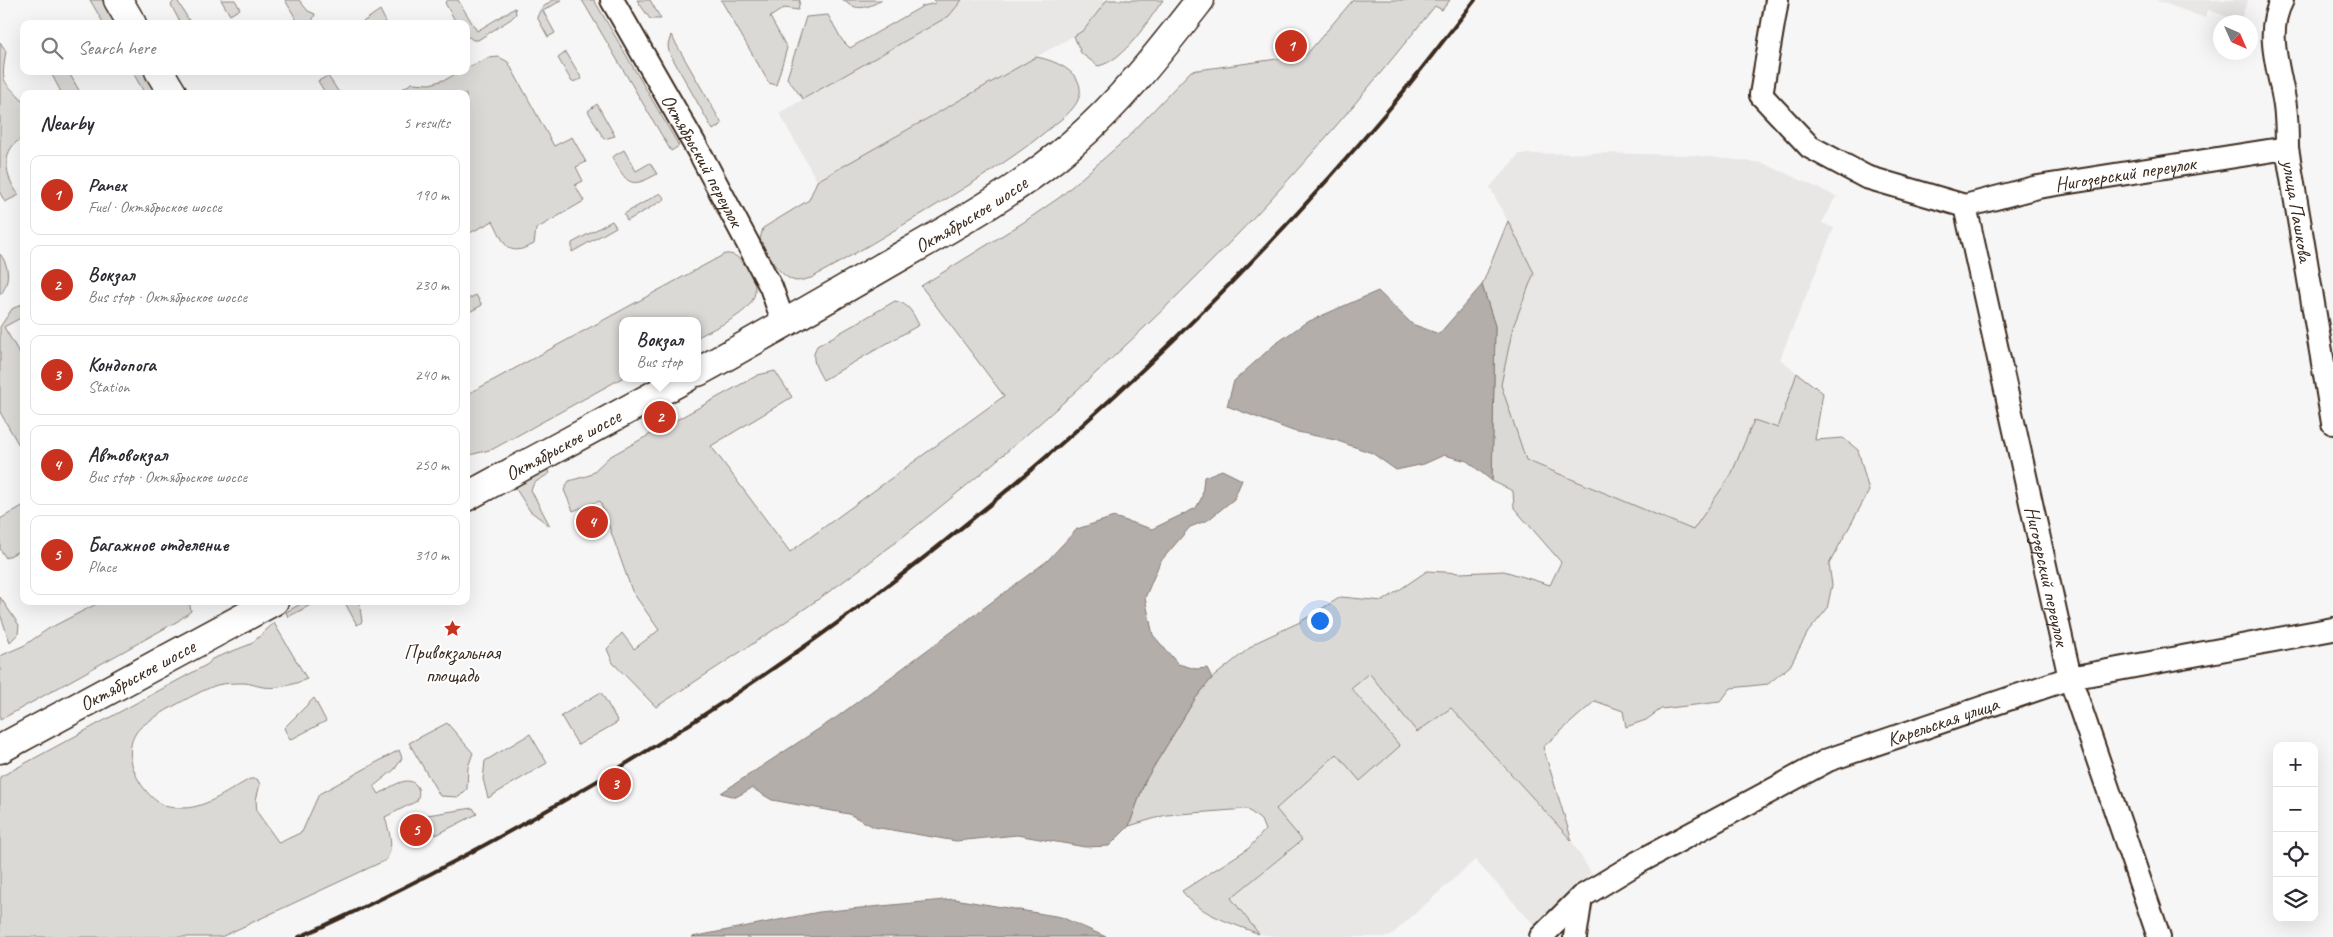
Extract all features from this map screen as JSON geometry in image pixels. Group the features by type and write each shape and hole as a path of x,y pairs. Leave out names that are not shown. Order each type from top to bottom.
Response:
{"street":[{"path":"118,0 130,20"},
{"name":"Октябрьский переулок","path":"612,0 702,157 771,287 784,324"},
{"name":"Октябрьское шоссе","path":"701,370 966,219 1039,171 1074,142 1115,102 1156,56 1200,0"},
{"path":"1777,0 1761,95 1810,147 1866,177 1964,206"},
{"name":"улица Пашкова","path":"2282,0 2279,6 2272,43 2285,107 2287,148 2333,423"},
{"path":"162,75 171,90"},
{"name":"Нигозерский переулок","path":"2159,937 2070,678 1964,206 2038,187 2287,148"},
{"name":"Октябрьское шоссе","path":"470,495 679,382"},
{"name":"Октябрьское шоссе","path":"0,749 267,605"},
{"name":"Карельская улица","path":"1541,937 1581,897 1637,863 1828,760 2070,678 2333,629"},
{"path":"1574,937 1581,897"}],"shaded area":[{"path":"90,0 102,0 114,20 102,20"},
{"path":"177,0 189,20 179,20 171,5"},
{"path":"221,0 235,0 240,9 230,15"},
{"path":"285,0 299,0 308,11 315,14 313,20 297,20"},
{"path":"448,0 458,0 477,31 515,8 516,14 478,40 473,40 470,38 470,20 455,20 445,3"},
{"path":"552,0 562,0 543,11 555,33 548,37 537,17 541,9"},
{"path":"582,0 594,0 679,146 671,151"},
{"path":"637,0 650,0 661,19 650,19"},
{"path":"721,0 800,0 798,10 784,8 770,17 787,48 776,85 769,83"},
{"path":"843,0 882,0 862,8 848,4"},
{"path":"934,0 962,0 949,16 803,99 787,78 806,17 828,15 842,40 850,48 923,6 936,3"},
{"path":"962,0 1107,0 1084,30 817,181 779,113 949,16"},
{"path":"1107,0 1163,0 1135,39 1117,57 1108,63 1098,66 1081,53 1074,36 1084,30"},
{"path":"1353,0 1450,0 1442,10 1435,6 1332,131 1224,248 1180,293 1090,378 996,461 871,562 780,626 656,707 613,663 607,649 622,633 634,649 659,630 632,591 600,501 573,511 564,490 569,481 590,475 609,457 758,375 775,371 792,397 711,446 790,552 1004,396 921,286 1024,222 1060,197 1126,139 1191,71 1306,55"},
{"path":"2155,0 2248,0 2242,15 2223,15 2208,10 2205,18"},
{"path":"380,10 385,20 366,20"},
{"path":"671,35 722,124 713,130 669,52 668,45"},
{"path":"0,42 6,51 3,71 5,82 20,98 20,140 11,148 7,163 10,180 19,195 5,202 0,193"},
{"path":"566,52 582,79 572,82 558,58"},
{"path":"499,57 508,62 554,146 572,137 586,162 576,167 583,181 575,185 584,201 536,229 534,244 517,250 507,246 493,221 470,233 470,90 401,90 412,83 430,84 454,75 470,75 470,66 488,58"},
{"path":"1036,57 1053,62 1069,71 1079,84 1080,93 1074,107 1044,133 974,182 811,278 796,281 790,279 774,264 765,251 760,239 763,228 809,200 817,181"},
{"path":"52,75 70,75 79,90 60,90"},
{"path":"134,75 146,75 155,90 143,90"},
{"path":"328,76 337,90 324,90 318,81"},
{"path":"597,104 615,136 604,139 588,111"},
{"path":"624,150 636,171 650,163 657,174 634,183 625,178 612,157"},
{"path":"1519,154 1691,155 1763,163 1838,197 1835,198 1822,223 1834,228 1780,359 1797,373 1778,428 1754,420 1731,475 1693,530 1526,460 1501,385 1513,327 1534,273 1490,187"},
{"path":"660,193 665,199 627,221 624,214"},
{"path":"612,221 616,227 572,252 572,243"},
{"path":"1508,221 1534,273 1513,327 1501,385 1526,460 1693,530 1731,475 1754,420 1778,428 1797,373 1823,393 1815,440 1843,438 1858,450 1869,491 1829,564 1832,585 1827,609 1808,632 1790,666 1768,684 1731,688 1720,702 1661,709 1646,720 1626,727 1623,711 1595,701 1543,747 1572,841 1451,708 1417,732 1369,673 1351,688 1400,746 1360,781 1337,754 1276,809 1302,840 1231,898 1259,934 1207,912 1189,899 1182,891 1249,848 1265,830 1261,820 1247,809 1166,815 1129,826 1145,781 1195,699 1212,678 1257,642 1300,622 1341,597 1383,601 1427,571 1461,573 1504,571 1550,585 1561,562 1514,508 1513,491 1492,481 1495,326 1482,285"},
{"path":"0,254 6,264 8,275 6,286 0,295"},
{"path":"725,254 735,256 740,260 747,268 754,282 755,293 751,303 743,312 701,335 701,317 619,317 619,380 493,449 470,455 470,393"},
{"path":"1482,285 1495,326 1492,481 1467,461 1444,455 1424,464 1396,470 1372,453 1335,440 1293,431 1227,406 1234,381 1274,345 1305,323 1378,291 1412,324 1439,334"},
{"path":"476,295 482,305 470,312 470,298"},
{"path":"895,301 908,307 919,325 823,380 814,359 817,346"},
{"path":"20,305 20,318 4,327 20,354 20,447 0,412 0,327 12,309"},
{"path":"548,468 550,473 534,483 531,490 550,526 530,511 514,486"},
{"path":"1222,470 1242,480 1234,499 1208,520 1190,527 1160,562 1145,598 1153,635 1178,664 1196,669 1207,668 1212,678 1195,699 1145,781 1129,826 1109,846 1085,847 1017,835 956,841 874,827 849,814 772,800 752,788 736,797 721,793 837,717 1047,561 1077,529 1114,517 1152,529 1196,508 1202,497 1204,477"},
{"path":"20,507 20,550 6,558 0,549 0,519"},
{"path":"0,597 19,625 18,634 10,642 0,614"},
{"path":"94,605 190,605 191,611 178,621 0,720 0,656 25,645 48,629"},
{"path":"299,605 310,605 288,617 286,612"},
{"path":"346,605 360,605 362,622 357,625"},
{"path":"274,623 307,679 280,687 263,687 249,683 220,684 189,698 141,727 134,737 131,748 134,771 147,792 165,806 174,808 201,805 250,779 257,779 260,784 256,800 257,812 279,843 302,832 319,794 399,750 402,758 395,769 374,786 379,794 408,781 416,785 419,795 417,801 385,817 391,844 386,860 221,937 0,937 0,777 208,664 212,659 251,644"},
{"path":"1369,673 1417,732 1450,708 1572,841 1591,873 1534,925 1475,860 1389,937 1281,937 1259,934 1231,898 1302,841 1276,809 1337,753 1360,781 1399,746 1351,687"},
{"path":"601,692 618,722 578,745 561,716"},
{"path":"314,698 326,721 290,740 284,728"},
{"path":"447,723 473,753 468,767 467,789 459,797 440,796 409,743"},
{"path":"530,734 547,763 488,798 483,779 485,761"},
{"path":"473,808 477,814 436,835 427,815"},
{"path":"954,899 1061,917 1106,937 692,937 819,912"}],"railway":[{"path":"299,937 436,871 570,797 685,727 797,652 905,572 1010,488 1111,399 1208,306 1301,209 1390,108 1475,0"}],"place":[{"name":"Panex","path":"1291,46"},
{"name":"Вокзал","path":"660,417"},
{"name":"Автовокзал","path":"592,522"},
{"name":"Привокзальная площадь","path":"452,628"},
{"name":"Кондопога","path":"615,784"},
{"name":"Багажное отделение","path":"416,830"}]}
